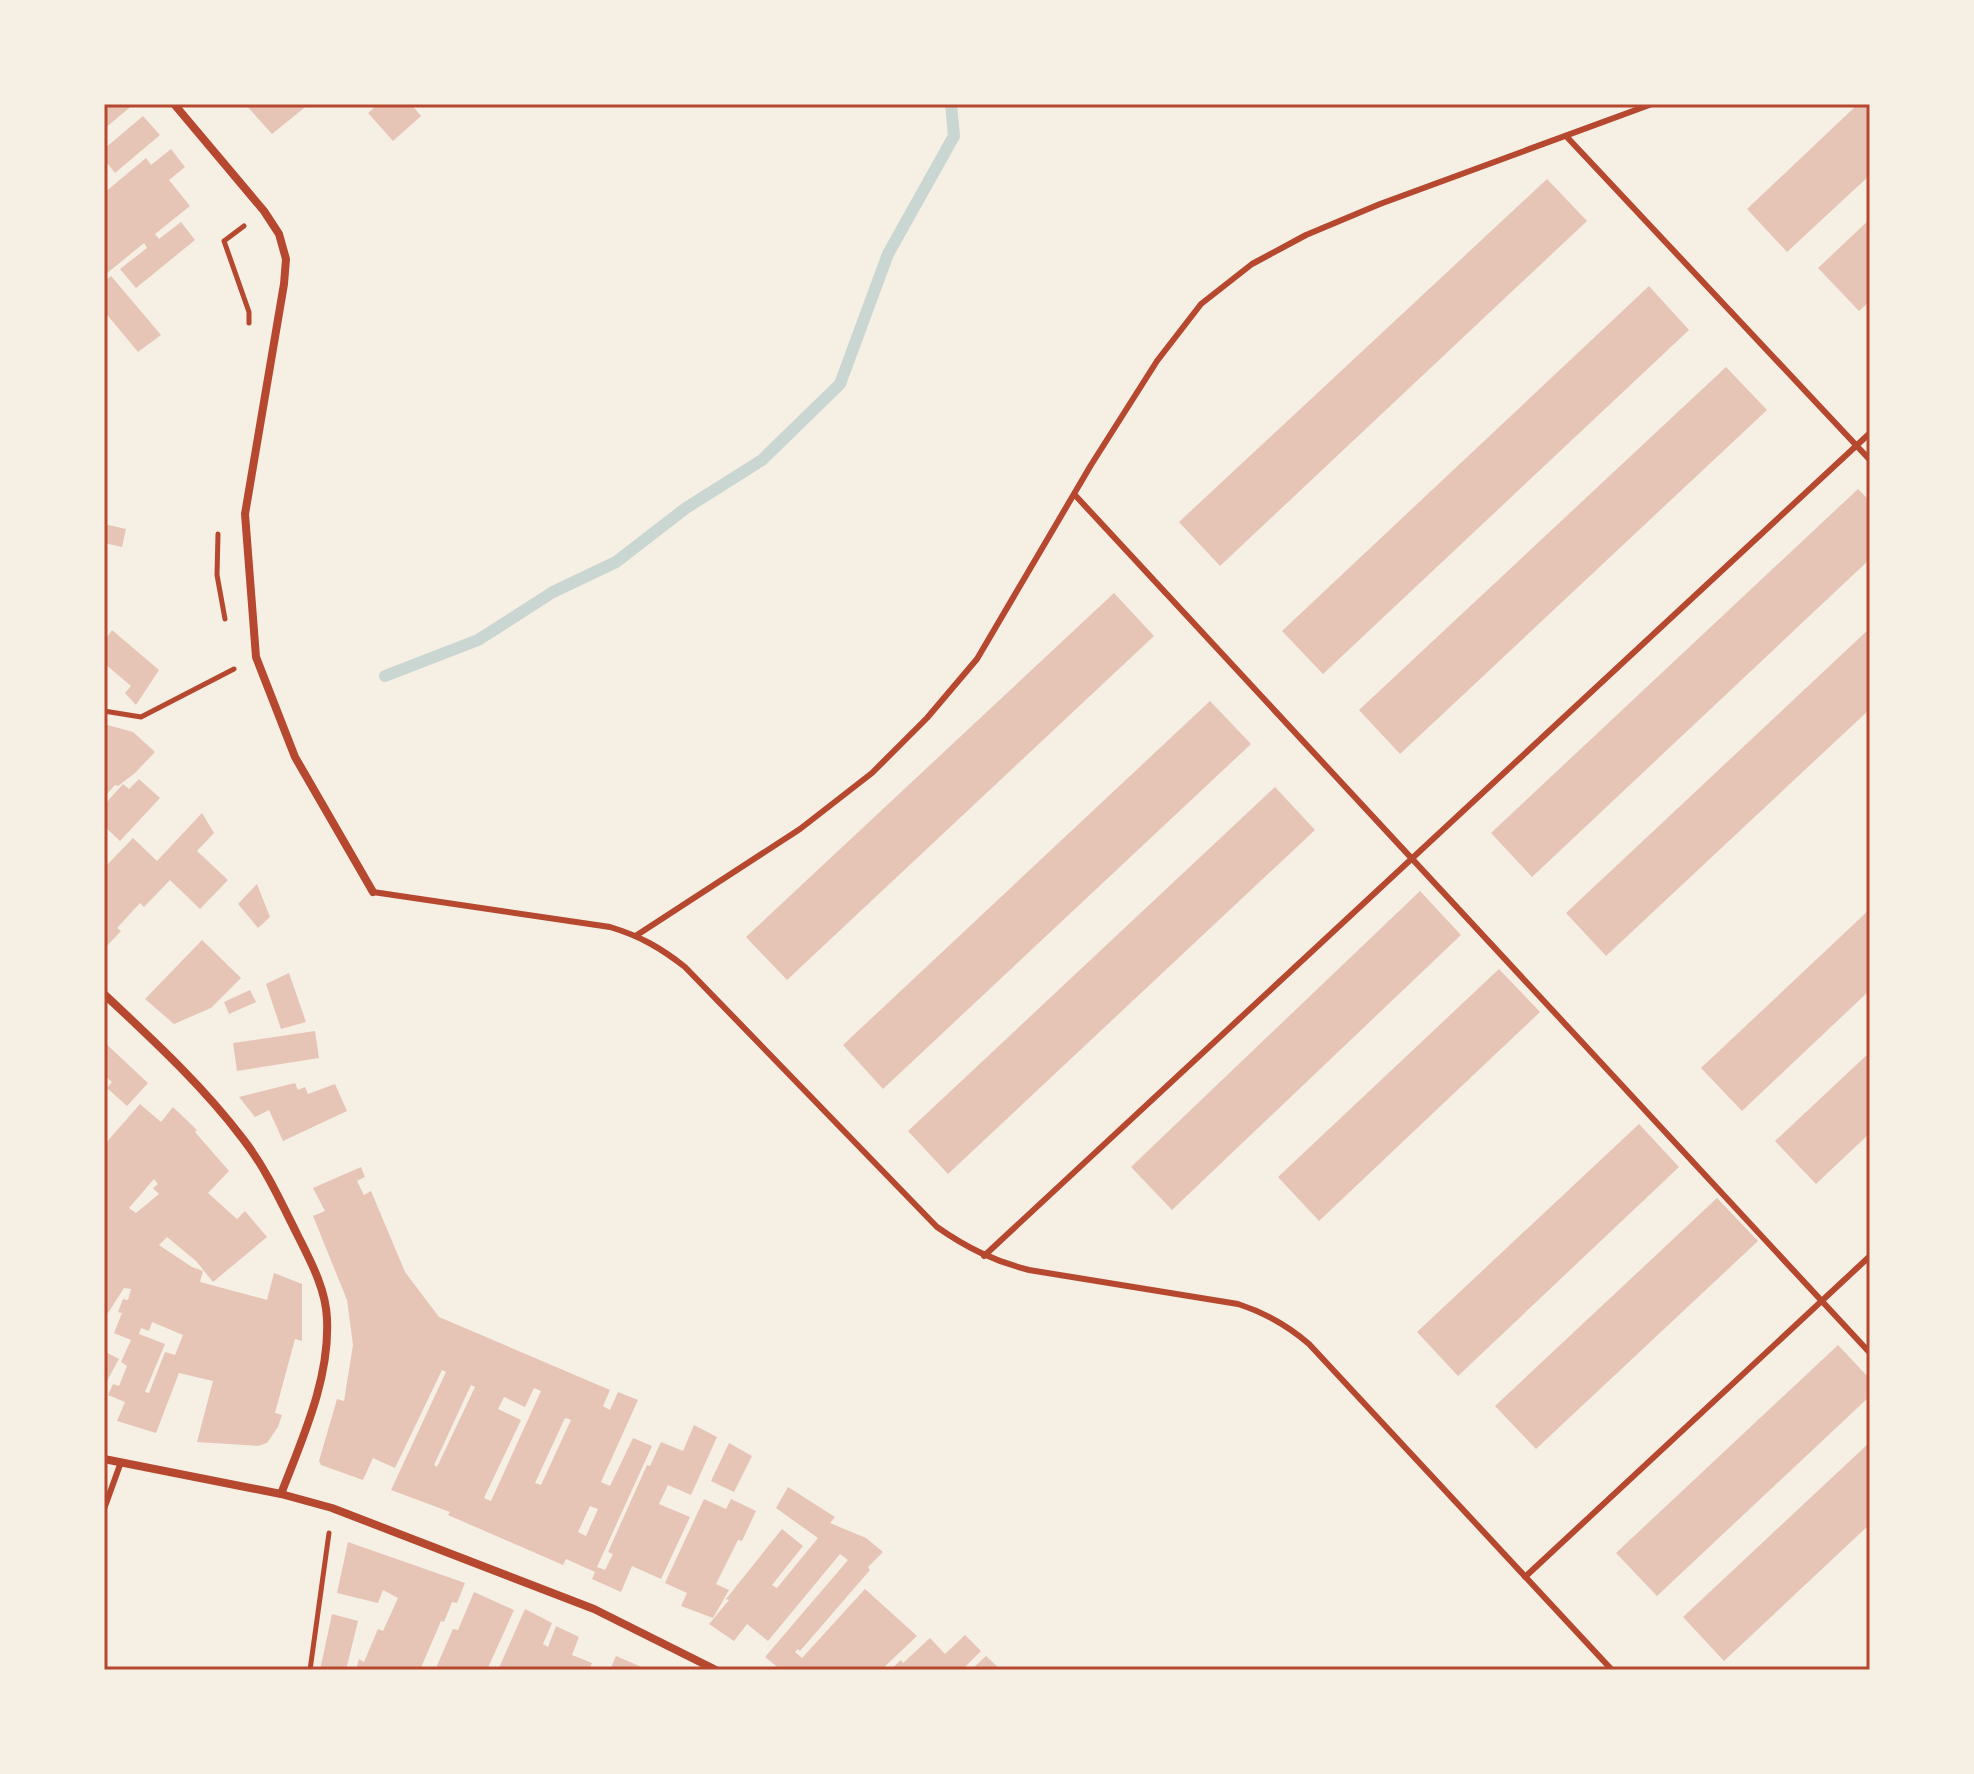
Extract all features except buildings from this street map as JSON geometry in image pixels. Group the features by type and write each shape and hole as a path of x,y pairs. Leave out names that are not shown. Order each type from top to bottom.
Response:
{"street":[{"path":"174,104 264,211 279,234 286,259 245,514 256,657 295,757 373,892"},
{"path":"104,994 167,1054 245,1140 281,1203 322,1291 327,1316 324,1356 311,1415 281,1494"},
{"path":"104,1459 281,1494 332,1508 594,1609 716,1670"}],"lane":[{"path":"637,935 800,829 872,773 916,729 977,659 1157,361 1201,304 1252,264 1306,235 1380,204 1652,104"},
{"path":"1566,136 1870,460"},
{"path":"984,1256 1870,433"},
{"path":"1074,494 1870,1353"},
{"path":"373,892 610,927 637,935 685,967 937,1227 984,1256 1029,1270 1238,1304 1264,1312 1285,1325 1309,1344 1612,1670"},
{"path":"1525,1577 1870,1256"},
{"path":"104,1509 121,1462"}],"path":[{"path":"104,711 141,717 256,657"},
{"path":"310,1670 332,1508"}],"waterway":[{"path":"385,676 478,640 553,592 616,562 686,508 762,460 840,384 888,254 954,136 951,104"}]}
